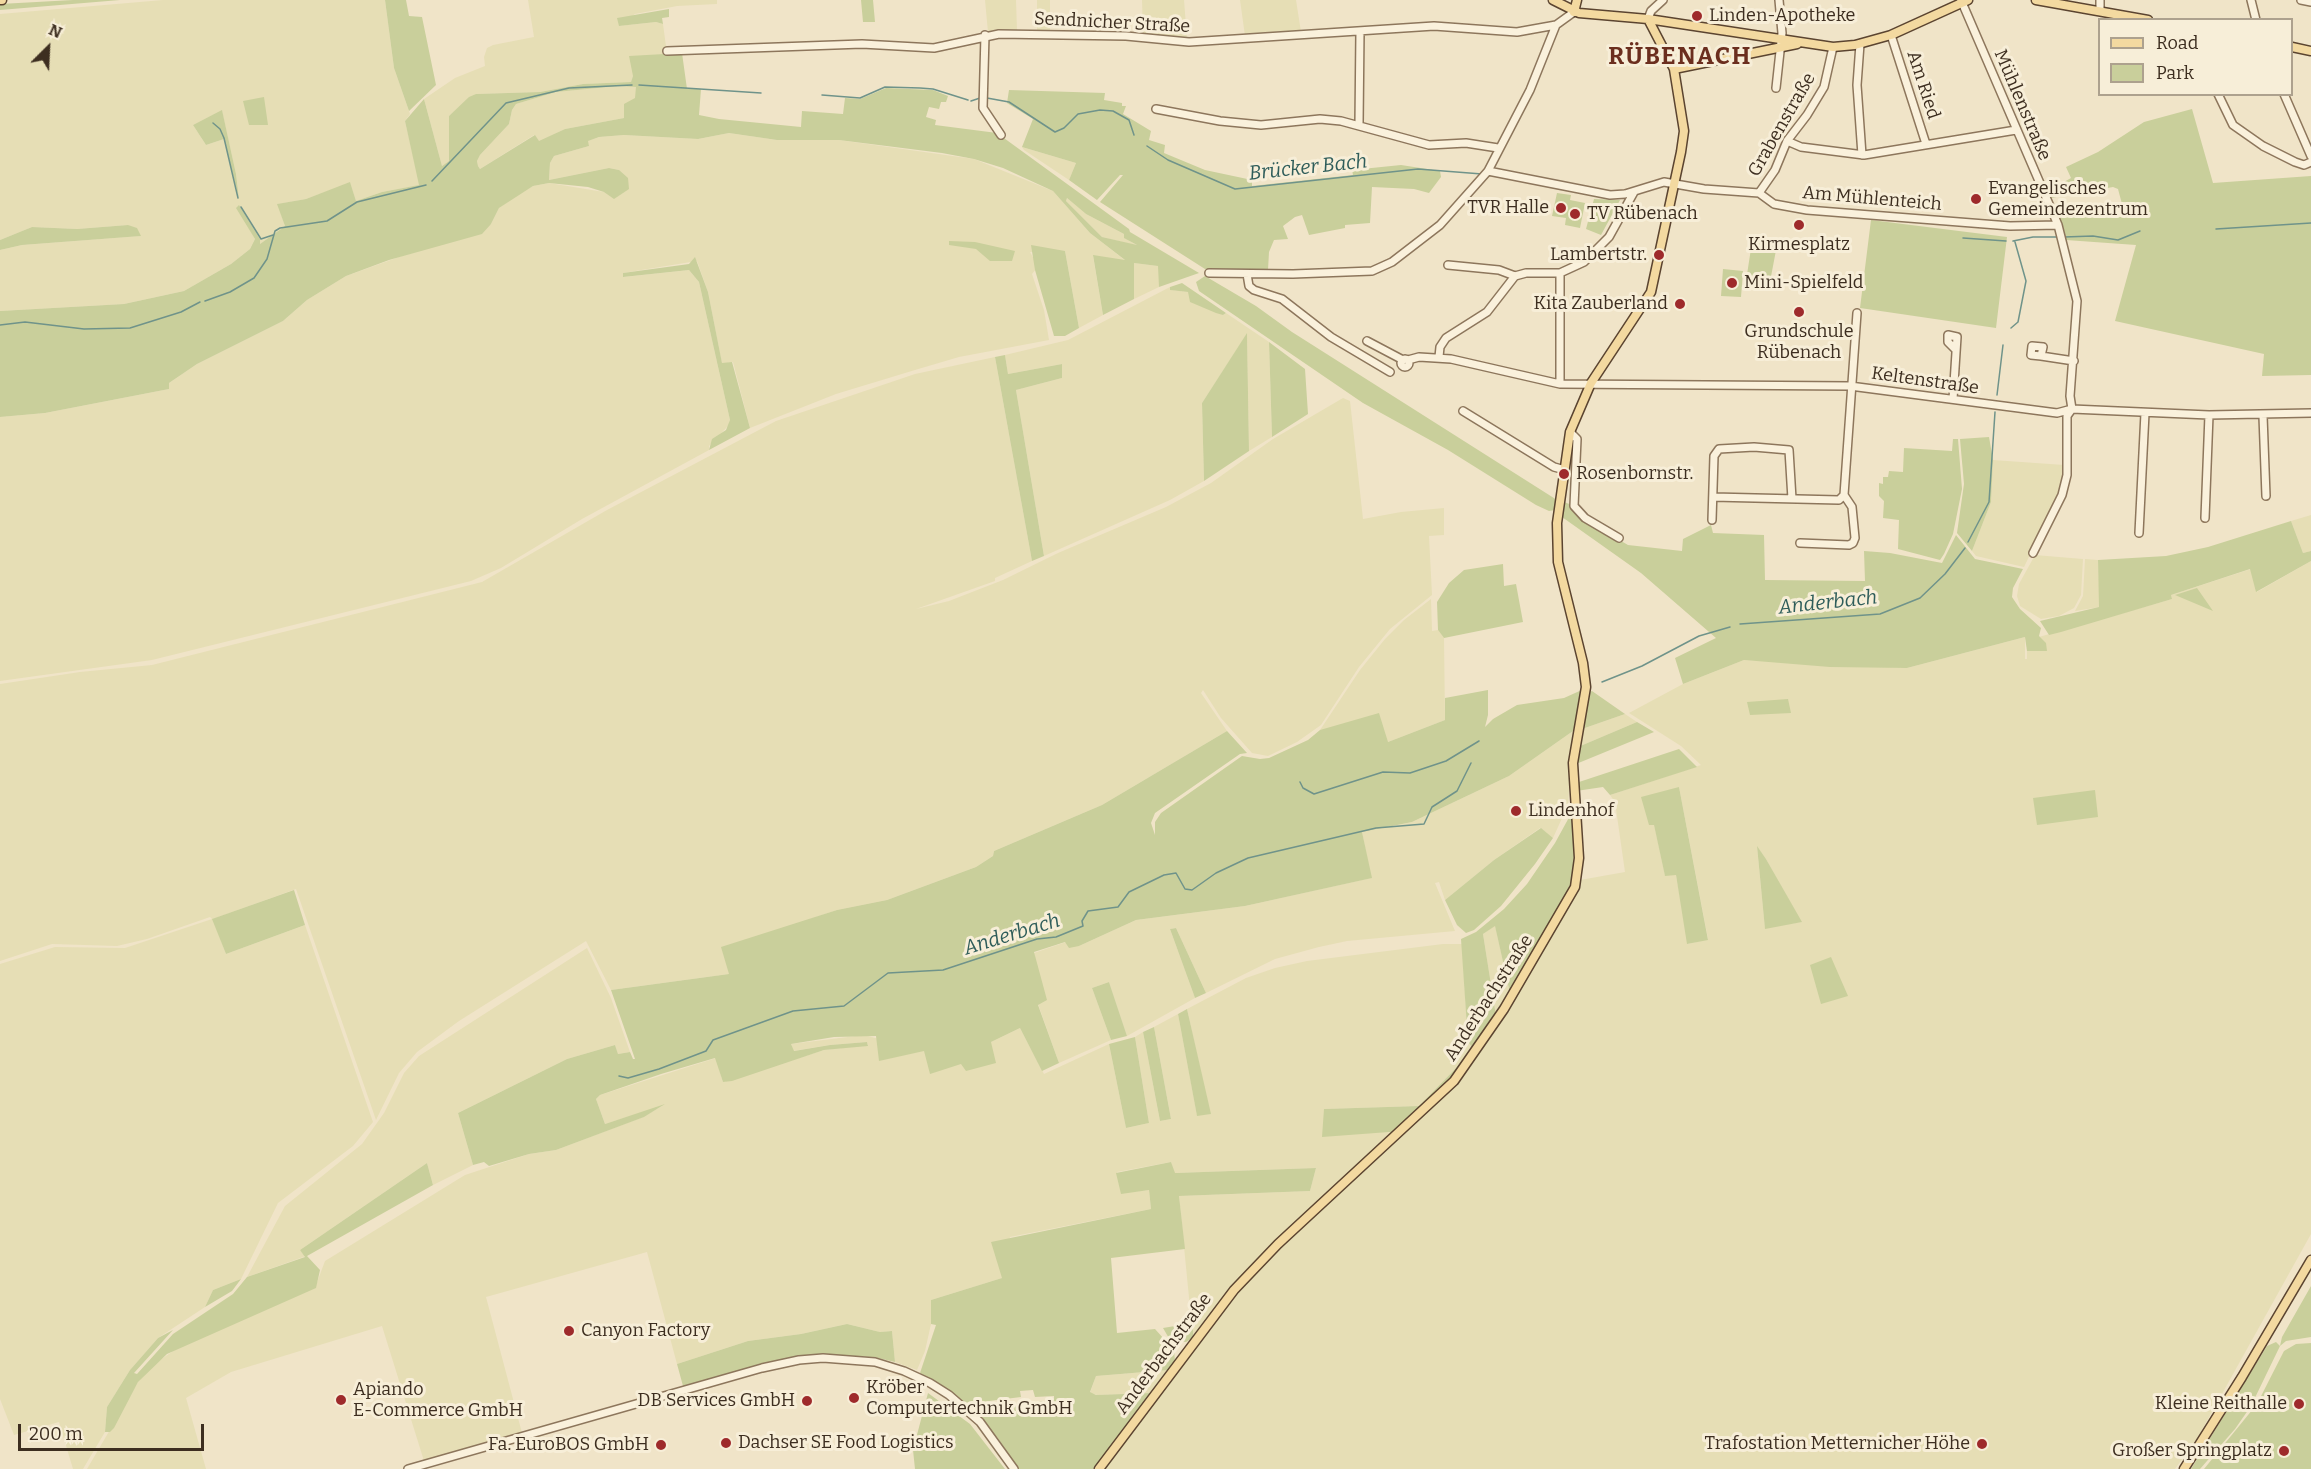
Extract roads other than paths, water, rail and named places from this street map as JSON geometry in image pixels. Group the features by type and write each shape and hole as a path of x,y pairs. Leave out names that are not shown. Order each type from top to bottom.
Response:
{"main road":[{"path":"1553,0 1574,12 1648,19 1780,43 1833,47 1860,44 1891,35 1964,1"},
{"path":"1574,12 1577,0"},
{"path":"2036,0 2138,18"},
{"name":"Anderbachstraße","path":"1099,1469 1184,1354 1239,1285 1278,1244 1454,1081 1504,1009 1572,894 1579,858 1573,763 1586,687 1583,663 1558,562 1557,523 1570,432 1591,382 1651,292 1672,184 1684,137 1674,69 1648,19"},
{"path":"1674,69 1780,43"},
{"path":"2293,47 2311,51"},
{"path":"2184,1469 2311,1260"}],"street":[{"path":"1648,19 1651,11 1663,0"},
{"path":"1776,88 1780,43 1779,0"},
{"path":"2100,0 2100,10"},
{"path":"2251,0 2256,18"},
{"path":"2301,0 2311,2"},
{"name":"Mühlenstraße","path":"1964,1 2016,130 2059,228 2077,301 2070,396 2072,409 2067,416 2067,475 2062,495 2033,553"},
{"path":"1209,273 1372,271 1392,262 1440,225 1488,171 1530,90 1556,25 1574,12"},
{"name":"Sendnicher Straße","path":"667,51 862,44 934,48 985,35 1072,34 1189,42 1434,26 1517,32 1556,25"},
{"path":"1359,124 1360,31"},
{"path":"985,35 983,108 1001,135"},
{"name":"Am Ried","path":"1891,35 1926,144"},
{"path":"1860,44 1857,85 1862,154"},
{"name":"Grabenstraße","path":"1488,171 1599,194 1618,195 1664,182 1759,193 1774,170 1787,141 1807,115 1824,87 1833,47"},
{"path":"2219,96 2233,125 2295,162 2304,165 2311,162"},
{"path":"2285,96 2311,156"},
{"path":"1156,109 1220,121 1261,125 1320,119 1359,124 1429,144 1466,143 1498,148"},
{"path":"1787,141 1801,147 1862,154 2016,130"},
{"path":"1448,265 1499,270 1515,276 1526,273 1560,273 1576,267 1603,244 1634,192"},
{"name":"Am Mühlenteich","path":"1759,193 1774,204 1807,210 2059,228"},
{"path":"1560,273 1560,384"},
{"path":"1247,274 1249,286 1254,290 1282,298 1331,337 1390,372"},
{"path":"1439,357 1440,347 1446,338 1487,312 1515,276"},
{"path":"1800,544 1849,545 1855,538 1852,507 1844,495 1857,313"},
{"name":"Keltenstraße","path":"1367,341 1405,360 1439,357 1560,384 1591,382 1850,386 2057,413 2072,409 2263,416 2311,413"},
{"path":"1953,399 1956,350"},
{"path":"2041,356 2074,361"},
{"path":"1463,411 1547,463 1565,470"},
{"path":"2139,533 2145,412"},
{"path":"2205,518 2209,415"},
{"path":"2263,416 2266,496"},
{"path":"1570,432 1577,439 1574,506 1585,518 1619,538"},
{"path":"1712,519 1716,451 1754,447 1790,450 1792,499"},
{"path":"1713,497 1839,500 1844,495"},
{"path":"408,1469 763,1367 823,1358 875,1362 904,1371 930,1383 949,1395 980,1422 1014,1469"}],"waterway":[{"name":"Brücker Bach","path":"432,181 506,103 569,88 632,85"},
{"name":"Brücker Bach","path":"639,85 761,93"},
{"name":"Brücker Bach","path":"822,95 860,98 885,87 920,88 933,89 968,100"},
{"name":"Brücker Bach","path":"971,101 980,98"},
{"name":"Brücker Bach","path":"987,98 1009,102 1055,132 1064,128 1078,114 1100,110 1113,111 1129,120 1134,135"},
{"path":"213,123 220,129 224,138 238,198"},
{"name":"Brücker Bach","path":"1147,146 1168,160 1235,189 1418,169 1482,174"},
{"name":"Brücker Bach","path":"205,301 230,292 254,278 267,259 275,231 280,228 327,221 357,202 426,185"},
{"path":"241,207 261,239 273,235"},
{"name":"Brücker Bach","path":"2216,229 2311,223"},
{"name":"Brücker Bach","path":"2064,237 2093,236 2118,240 2140,231"},
{"name":"Brücker Bach","path":"2013,241 2033,237 2059,237"},
{"name":"Brücker Bach","path":"1963,238 2006,241"},
{"name":"Anderbach","path":"2011,328 2018,322 2026,281 2015,242"},
{"name":"Brücker Bach","path":"0,325 25,322 84,329 130,328 181,312 200,302"},
{"name":"Anderbach","path":"1997,395 2003,345"},
{"name":"Anderbach","path":"1968,542 1989,502 1995,412"},
{"name":"Anderbach","path":"1740,624 1880,614 1920,598 1945,574 1965,548"},
{"name":"Anderbach","path":"1602,682 1642,666 1699,636 1730,627"},
{"path":"1300,782 1303,788 1314,794 1383,772 1410,773 1446,761 1479,741"},
{"name":"Anderbach","path":"619,1076 628,1078 659,1069 706,1051 713,1040 793,1011 844,1006 888,973 943,970 1037,939 1056,937 1083,926 1082,921 1088,911 1118,907 1129,892 1164,875 1176,873 1185,889 1192,890 1216,873 1248,858 1376,828 1424,824 1432,807 1457,791 1471,763"}],"place":[{"name":"Linden-Apotheke","path":"1697,16"},
{"name":"Evangelisches Gemeindezentrum","path":"1976,199"},
{"name":"TVR Halle","path":"1561,208"},
{"name":"TV Rübenach","path":"1575,214"},
{"name":"Kirmesplatz","path":"1799,225"},
{"name":"Lambertstr.","path":"1659,255"},
{"name":"Mini-Spielfeld","path":"1732,283"},
{"name":"Kita Zauberland","path":"1680,304"},
{"name":"Grundschule Rübenach","path":"1799,312"},
{"name":"Rosenbornstr.","path":"1564,474"},
{"name":"Lindenhof","path":"1516,811"},
{"name":"Canyon Factory","path":"569,1331"},
{"name":"Kröber Computertechnik GmbH","path":"854,1398"},
{"name":"Apiando E-Commerce GmbH","path":"341,1400"},
{"name":"DB Services GmbH","path":"807,1401"},
{"name":"Kleine Reithalle","path":"2299,1404"},
{"name":"Dachser SE Food Logistics","path":"726,1443"},
{"name":"Trafostation Metternicher Höhe","path":"1982,1444"},
{"name":"Fa. EuroBOS GmbH","path":"661,1445"},
{"name":"Großer Springplatz","path":"2284,1451"}],"district":[{"name":"RÜBENACH","path":"1680,57"}]}
